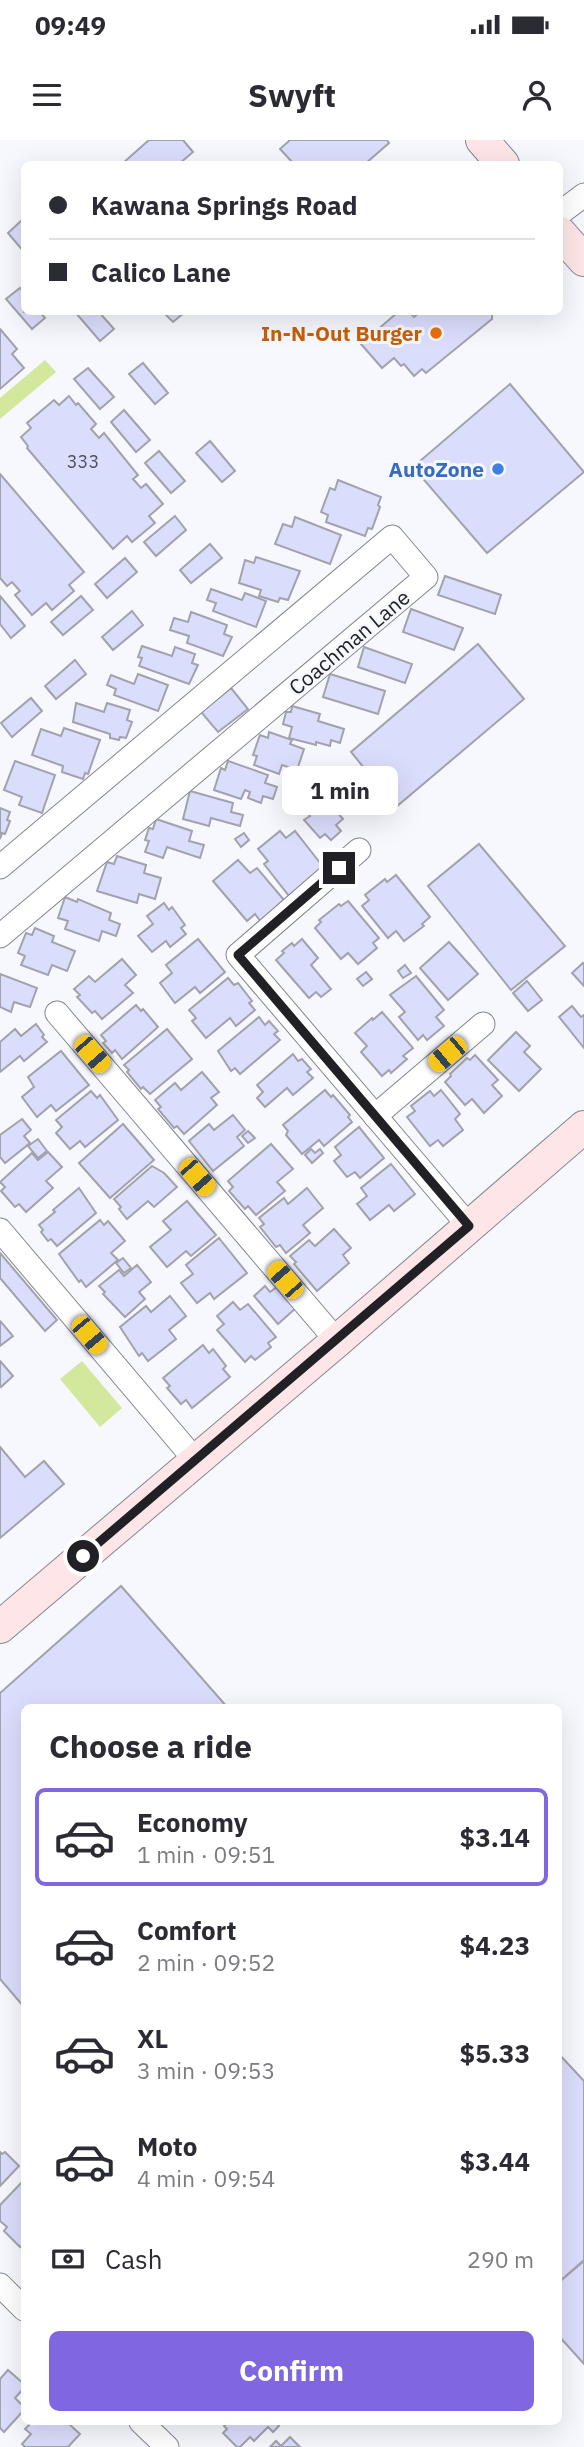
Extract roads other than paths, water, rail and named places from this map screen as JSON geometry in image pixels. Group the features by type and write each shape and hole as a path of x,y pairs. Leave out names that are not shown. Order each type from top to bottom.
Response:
{"street":[{"path":"482,140 500,161"},
{"path":"563,211 584,195"},
{"path":"563,236 584,260"},
{"name":"Coachman Lane","path":"0,867 392,537 426,577 0,936"},
{"path":"359,850 238,955 469,1226"},
{"path":"57,1013 337,1341"},
{"path":"375,1116 483,1024"},
{"path":"0,1627 584,1127"},
{"path":"0,1230 196,1461"},
{"path":"0,2285 21,2306"},
{"path":"144,2425 167,2447"}],"place":[{"name":"In-N-Out Burger","path":"436,333"},
{"name":"AutoZone","path":"498,469"}]}
